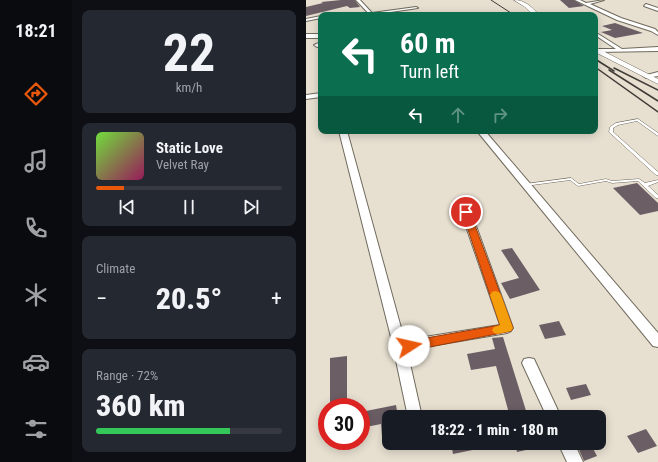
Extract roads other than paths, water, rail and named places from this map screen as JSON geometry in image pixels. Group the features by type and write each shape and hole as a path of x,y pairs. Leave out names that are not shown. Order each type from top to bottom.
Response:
{"street":[{"path":"358,0 370,12"},
{"path":"517,0 533,12"},
{"path":"576,0 619,19 653,30 658,34"},
{"path":"585,4 602,0"},
{"path":"646,5 658,10"},
{"path":"387,12 416,8"},
{"path":"308,15 318,16"},
{"path":"306,20 318,17"},
{"path":"598,35 621,50"},
{"path":"306,36 318,36"},
{"path":"598,50 658,49"},
{"path":"598,51 658,82"},
{"path":"646,76 658,74"},
{"path":"306,97 318,95"},
{"path":"344,134 397,337 413,410"},
{"path":"483,134 658,342"},
{"path":"397,337 402,344 409,346 507,328 466,212"},
{"path":"529,363 551,410"},
{"path":"569,450 575,462"}],"lane":[{"path":"658,136 638,120 616,124 611,128 611,132 658,174"},
{"path":"525,185 571,179 578,185 606,180 612,182 639,180 658,197"},
{"path":"645,184 658,182"}],"railway":[{"path":"491,0 509,12"},
{"path":"598,61 614,71"},
{"path":"614,68 658,90"},
{"path":"598,69 658,112"},
{"path":"609,70 658,101"}]}
